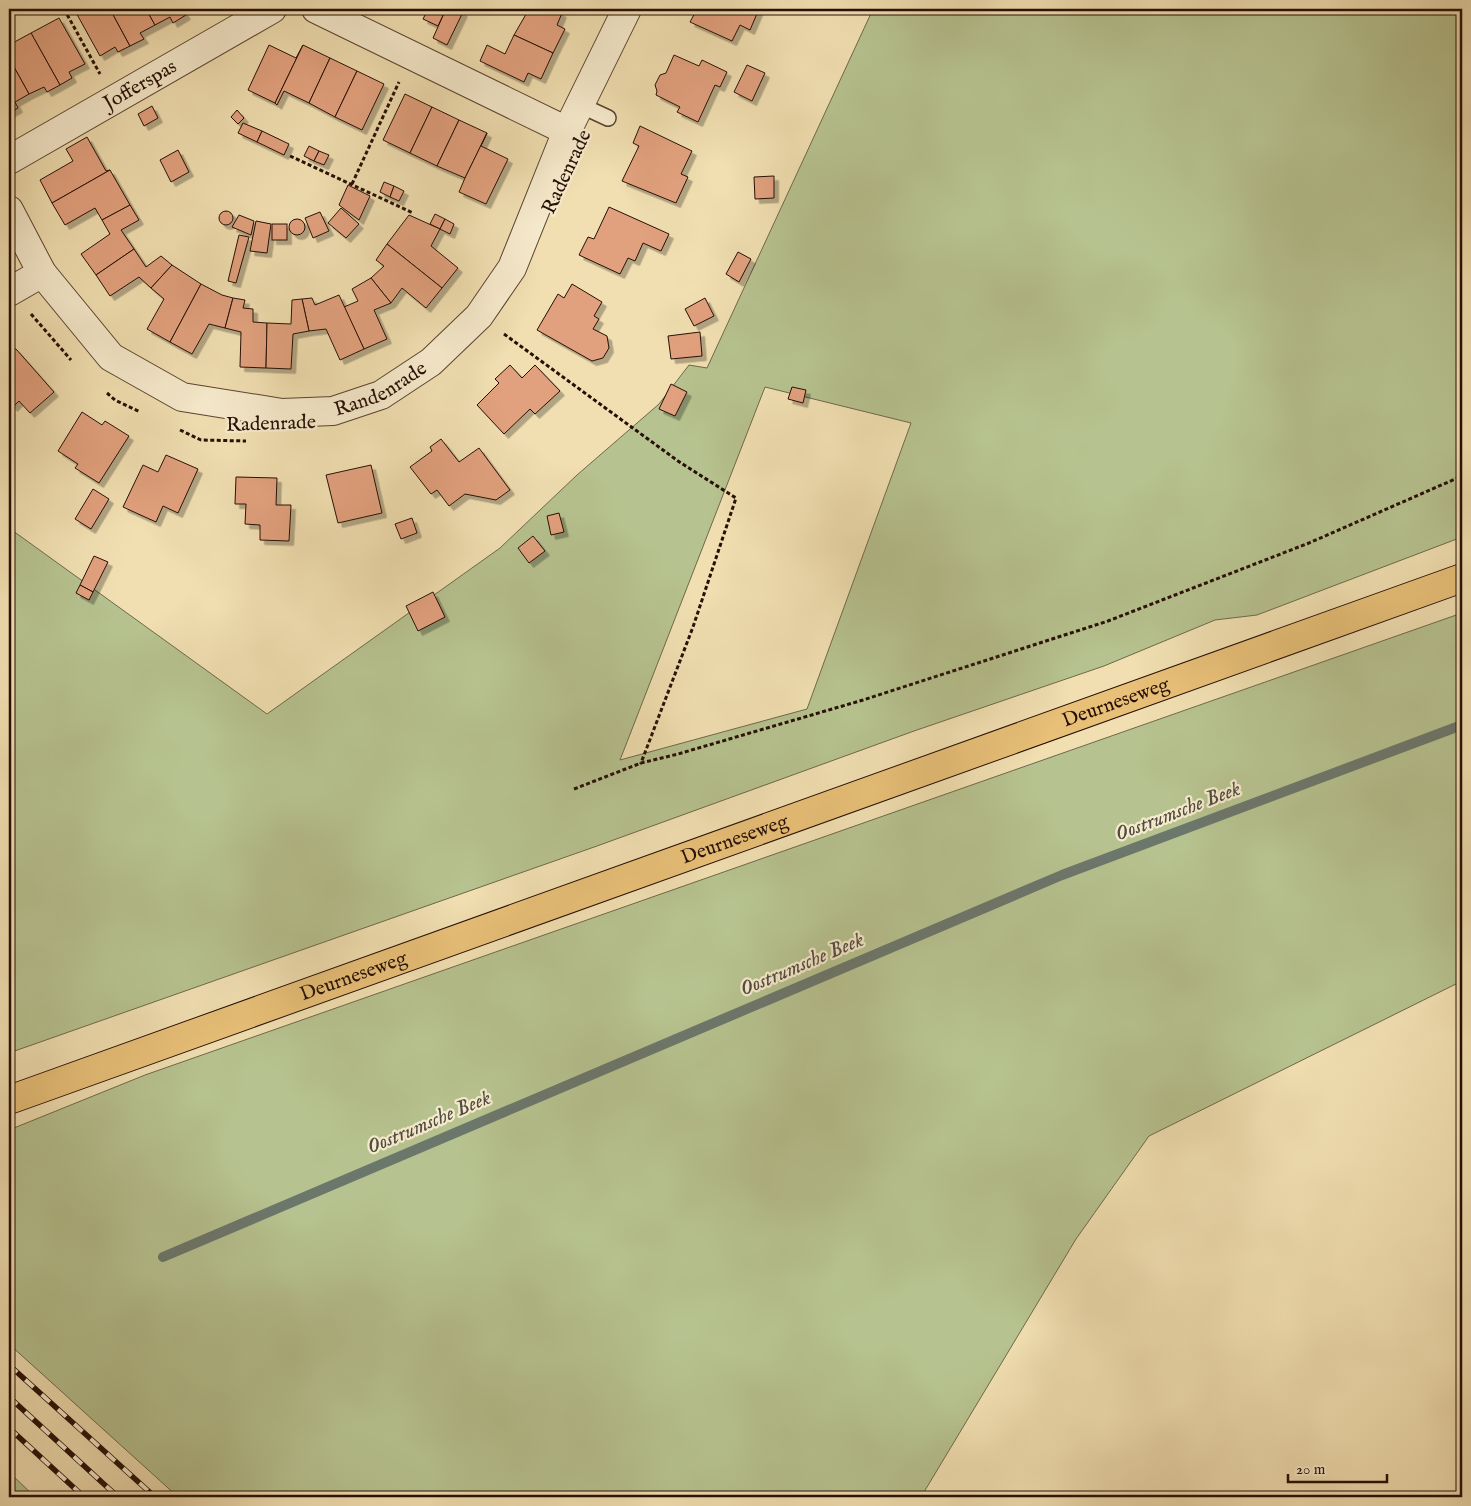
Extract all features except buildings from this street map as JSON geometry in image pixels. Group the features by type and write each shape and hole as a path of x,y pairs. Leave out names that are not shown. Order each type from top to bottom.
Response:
{"main road":[{"name":"Deurneseweg","path":"9,1100 1462,578"}],"street":[{"name":"Jofferspas","path":"9,160 272,9"},
{"path":"316,9 567,131"},
{"name":"Randenrade","path":"9,210 42,273 111,357 182,396 282,413 333,412 381,395 431,362 479,316 512,268 567,131 626,9"},
{"path":"10,291 42,273"}],"lane":[{"path":"580,105 608,118"}],"path":[{"path":"64,9 114,99"},
{"path":"352,184 412,55"},
{"path":"290,156 413,213"},
{"path":"10,291 62,352 75,364"},
{"path":"479,316 678,461 736,498 693,627 641,763"},
{"path":"102,388 115,400 149,416"},
{"name":"Radenrade","path":"175,428 202,440 248,441"},
{"path":"574,789 641,763 863,700 1108,621 1310,543 1462,476"}],"green space":[{"path":"873,9 1462,9 1462,537 1257,615 1215,620 1104,666 914,731 597,846 9,1053 9,528 267,714 500,548 577,475 659,404 689,365 707,368","holes":["765,387 911,423 807,709 620,760"]},
{"path":"1462,613 1462,981 1149,1136 1076,1239 921,1497 178,1497 9,1344 9,1130 145,1075"},
{"path":"9,1472 35,1497 9,1497"}],"waterway":[{"name":"Oostrumsche Beek","path":"163,1257 1062,875 1462,725"}],"railway":[{"path":"9,1365 155,1497"},
{"path":"9,1397 118,1497"},
{"path":"9,1428 84,1497"}]}
